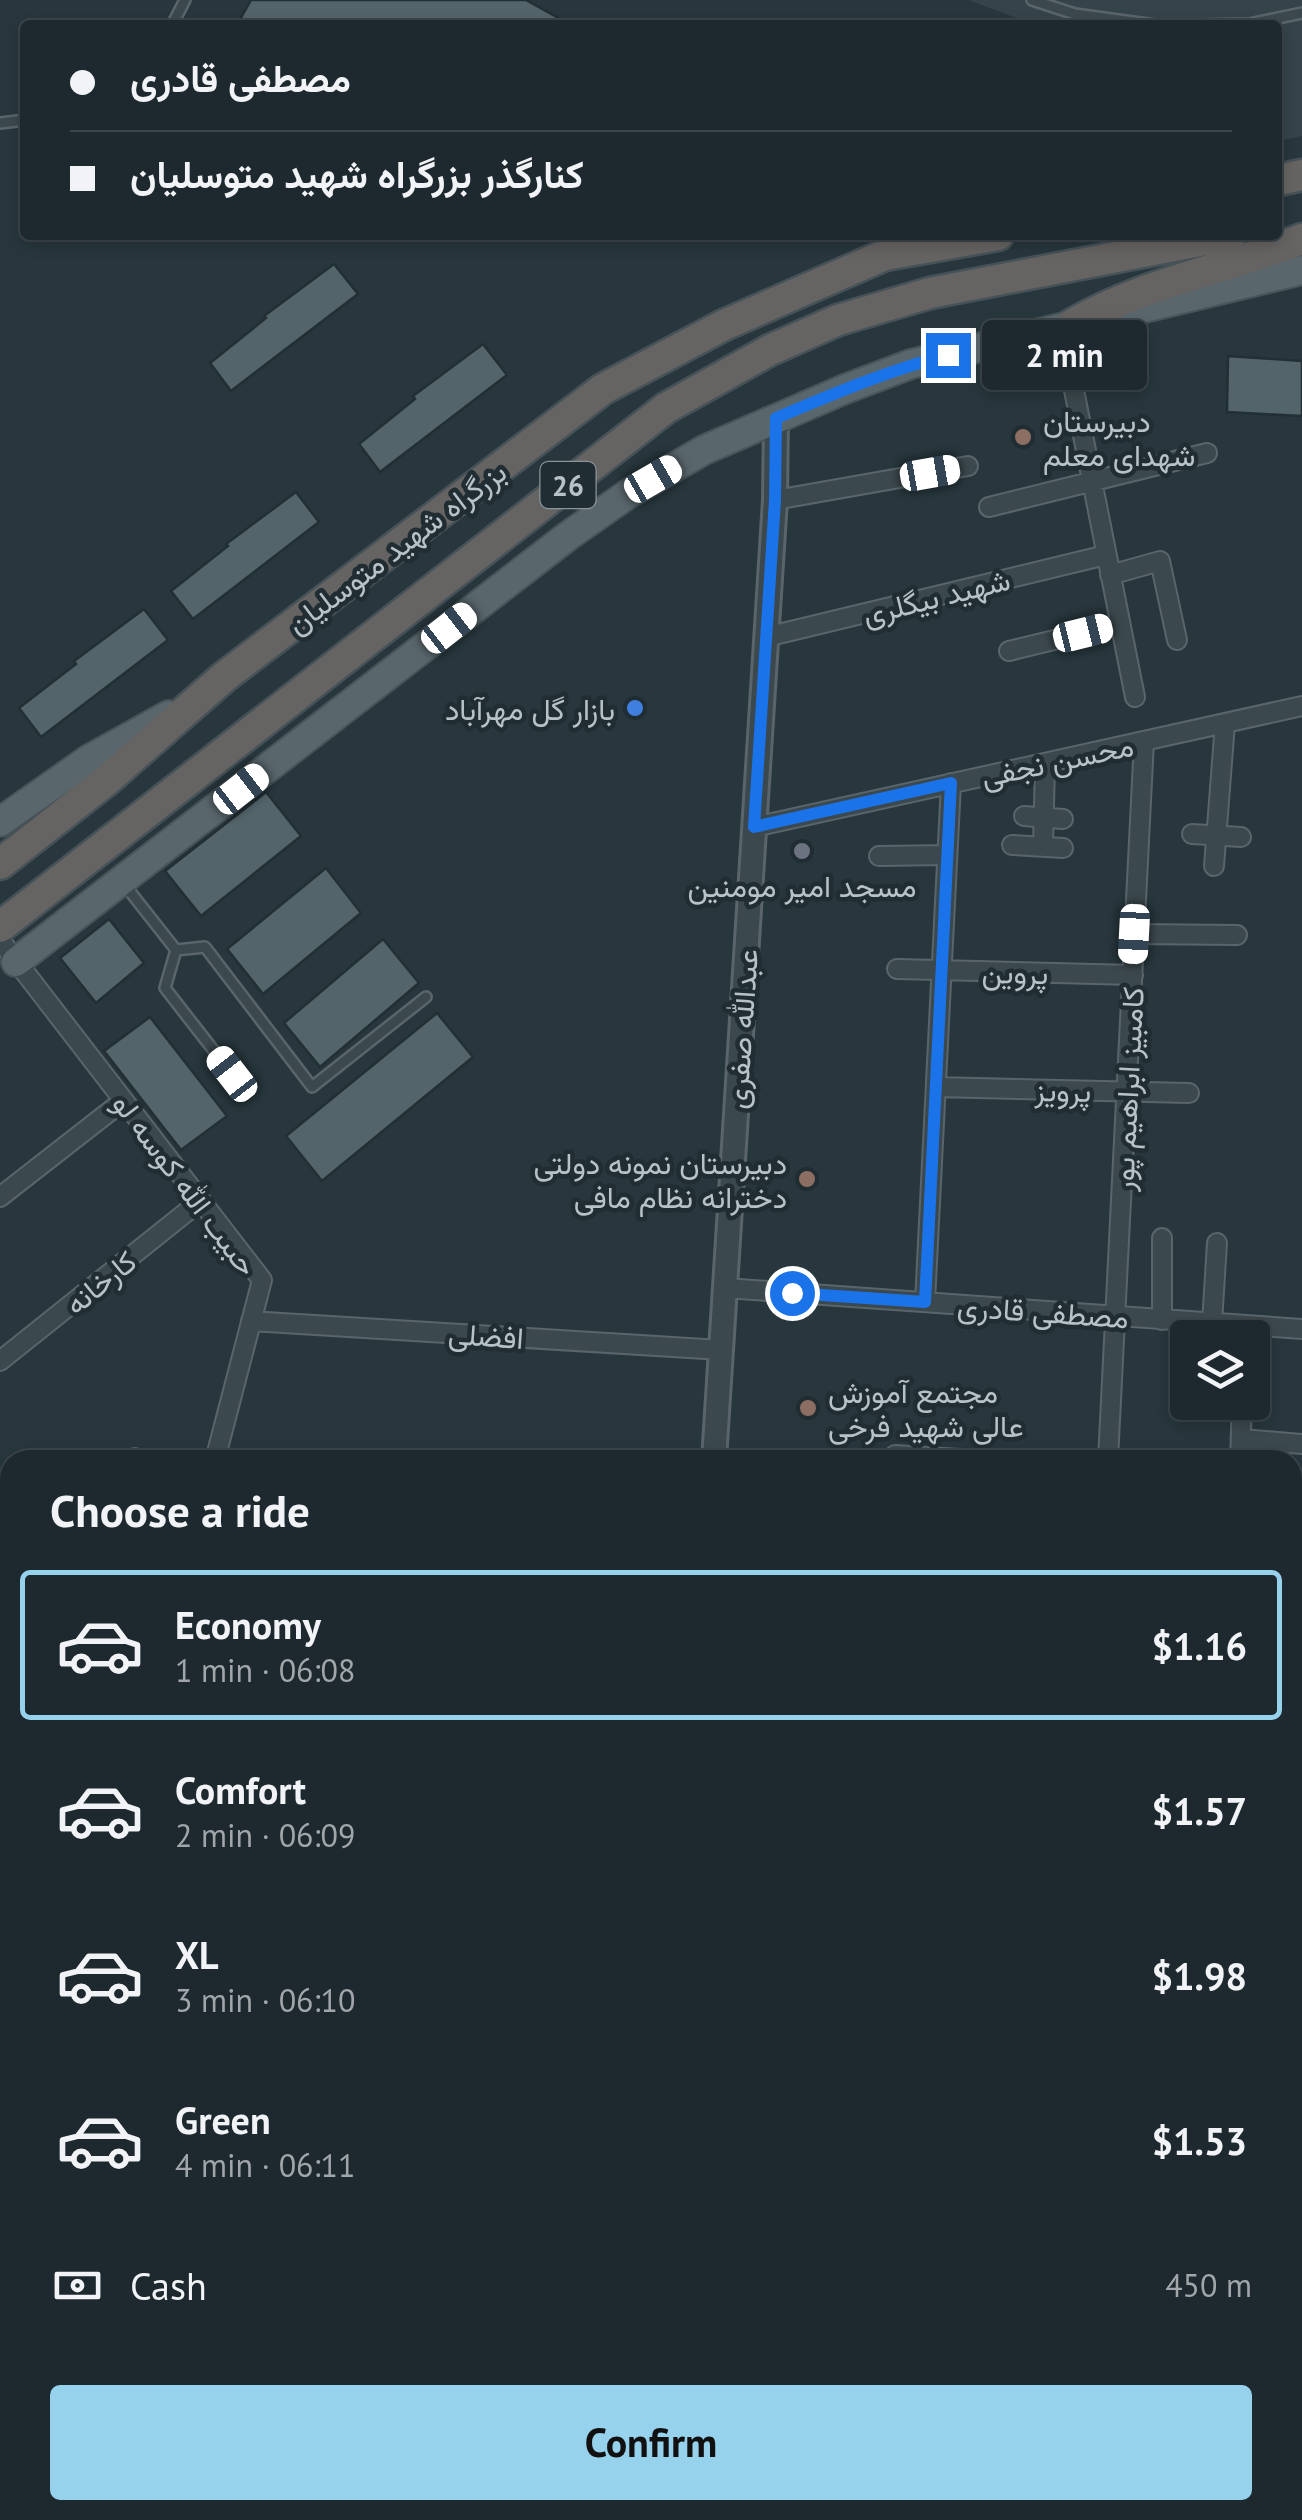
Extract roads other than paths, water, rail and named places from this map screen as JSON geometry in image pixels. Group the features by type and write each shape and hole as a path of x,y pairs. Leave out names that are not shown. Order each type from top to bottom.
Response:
{"highway":[{"path":"1071,324 1107,303 1157,284 1265,254 1302,239"},
{"name":"بزرگراه شهید متوسلیان","path":"0,864 107,780 192,702 603,389 724,324 885,256 971,240"},
{"name":"بزرگراه شهید متوسلیان","path":"0,927 652,420 701,389 770,350 838,320 930,293 1204,240"}],"main road":[{"path":"8,951 122,882 583,525 704,450 911,364 1302,270"},
{"path":"0,822 88,760 192,702"}],"street":[{"path":"1068,365 1135,697"},
{"name":"عبدالله صفری","path":"715,1450 775,500 776,418"},
{"path":"989,507 1207,453"},
{"path":"775,500 968,466"},
{"name":"شهید بیگلری","path":"766,637 1106,555"},
{"path":"1110,575 1160,561 1177,640"},
{"path":"1009,651 1120,624"},
{"name":"محسن نجفی","path":"754,827 1302,706"},
{"path":"1214,866 1225,724"},
{"name":"کامبیز ابراهیم پور","path":"1109,1450 1144,741"},
{"path":"1043,846 1053,818 1045,763"},
{"path":"925,1302 951,783"},
{"path":"1024,816 1053,818"},
{"path":"1192,834 1241,837"},
{"path":"1012,845 1063,848"},
{"path":"880,856 948,855"},
{"path":"1134,934 1236,934"},
{"name":"حبیب الله کوسه لو","path":"8,951 262,1280 218,1450"},
{"name":"پروین","path":"896,969 1132,975"},
{"name":"پرویز","path":"936,1087 1189,1093"},
{"path":"0,1198 123,1101"},
{"name":"کارخانه","path":"0,1360 199,1202"},
{"path":"1162,1238 1162,1320"},
{"path":"1212,1320 1216,1243"},
{"name":"مصطفی قادری","path":"725,1288 1170,1320"},
{"name":"افضلی","path":"251,1321 721,1350"},
{"name":"مصطفی قادری","path":"1270,1331 1302,1330"},
{"path":"1240,1450 1242,1420"},
{"path":"1241,1439 1302,1444"}],"lane":[{"path":"1032,0 1075,14 1119,20"},
{"path":"1268,20 1302,13"},
{"path":"122,882 176,950"},
{"path":"176,950 205,947 312,1087 426,997"},
{"path":"176,950 164,988 232,1074"}],"place":[{"name":"دبیرستان شهدای معلم","path":"1023,437"},
{"name":"بازار گل مهرآباد","path":"635,708"},
{"name":"مسجد امیر مومنین","path":"802,851"},
{"name":"دبیرستان نمونه دولتی دخترانه نظام مافی","path":"807,1179"},
{"name":"مجتمع آموزش عالی شهید فرخی","path":"808,1408"}]}
